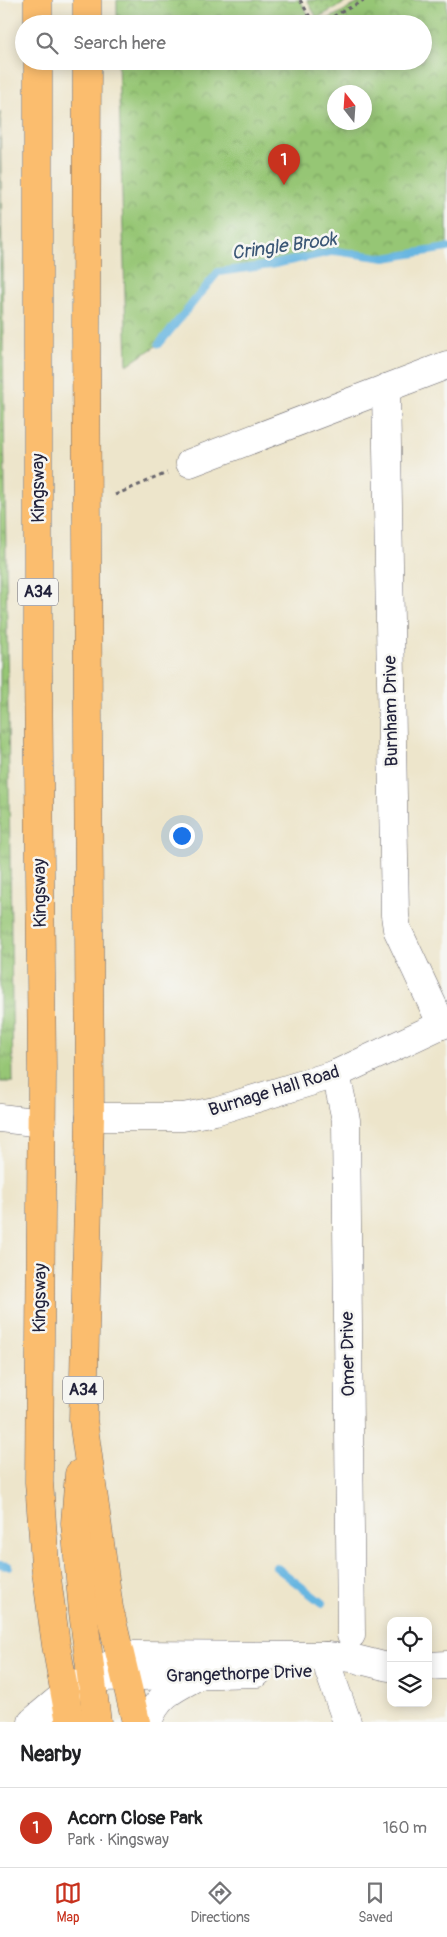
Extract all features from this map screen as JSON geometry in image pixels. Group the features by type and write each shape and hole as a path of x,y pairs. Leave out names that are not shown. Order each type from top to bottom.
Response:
{"highway":[{"path":"38,0 38,15"},
{"path":"87,0 87,15"},
{"name":"Kingsway","path":"38,70 38,665 42,1122 39,1482 45,1564 64,1695 70,1722"},
{"name":"A34","path":"86,70 90,1117 83,1420 75,1523 83,1612 97,1722"},
{"name":"A34","path":"83,1420 109,1608 136,1722"}],"street":[{"path":"190,463 447,365"},
{"name":"Burnham Drive","path":"386,388 395,915 397,929 444,1023"},
{"name":"Burnage Hall Road","path":"90,1117 183,1117 215,1111 336,1074 444,1023"},
{"name":"Omer Drive","path":"336,1074 346,1120 351,1634"},
{"path":"0,1118 42,1122"},
{"name":"Grangethorpe Drive","path":"123,1668 134,1655 149,1654 328,1664"},
{"name":"Grangethorpe Drive","path":"123,1668 200,1675 328,1664 352,1658 387,1667"},
{"path":"328,1664 347,1722"},
{"path":"432,1666 447,1665"},
{"path":"32,1722 64,1695 91,1677 123,1668"},
{"path":"148,1722 151,1713 165,1694 200,1675"}],"path":[{"path":"300,0 309,15"},
{"path":"336,15 364,0"},
{"path":"87,507 190,463"}],"green space":[{"path":"117,0 300,0 309,15 117,15"},
{"path":"307,0 350,0 322,15 315,15"},
{"path":"364,0 447,0 447,248 385,258 335,251 270,265 218,272 159,344 127,365 118,70 432,70 432,15 336,15"},
{"path":"0,111 13,1082 0,1082"}],"waterway":[{"name":"Cringle Brook","path":"159,344 218,272 270,265 335,251 385,258 447,248"},
{"path":"0,1565 8,1566"},
{"path":"276,1567 322,1603"}],"place":[{"name":"Acorn Close Park","path":"284,185"}]}
